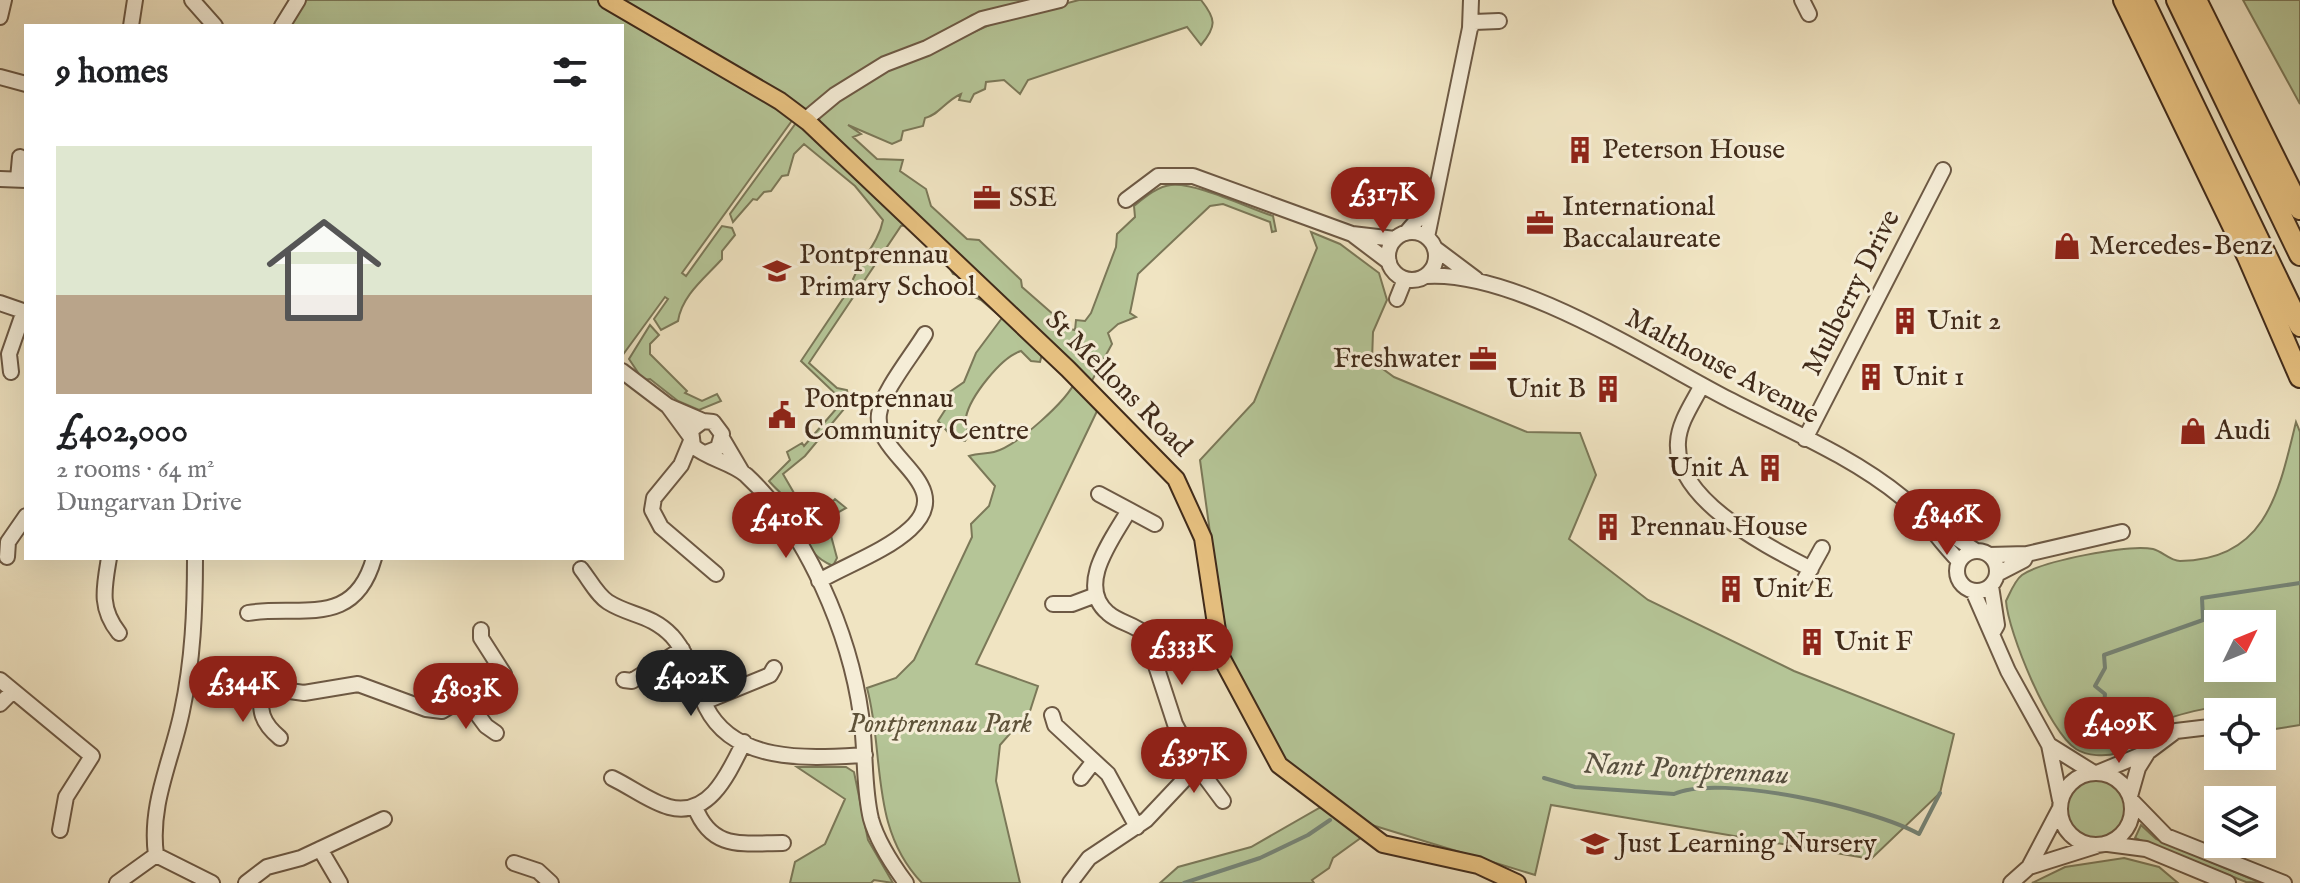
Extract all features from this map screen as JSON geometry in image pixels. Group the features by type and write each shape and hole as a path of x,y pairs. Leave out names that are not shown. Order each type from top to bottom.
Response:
{"highway":[{"path":"2124,0 2248,257 2300,377"},
{"path":"2143,0 2300,326"},
{"path":"2177,0 2300,255"},
{"path":"2196,0 2300,209"}],"main road":[{"name":"St Mellons Road","path":"607,0 805,120 1053,354 1176,479 1203,538 1221,657 1279,765 1383,844 1478,865 1517,883"}],"street":[{"path":"0,17 4,0"},
{"path":"131,24 135,0"},
{"path":"192,0 213,24"},
{"path":"283,24 298,0"},
{"path":"805,120 835,95 885,64 927,48 982,19 1060,0"},
{"path":"1431,204 1434,211 1431,243 1436,264 1426,276 1405,279 1392,270 1390,245 1431,204 1470,28 1471,0"},
{"path":"1470,28 1474,22 1499,21"},
{"path":"0,77 24,83"},
{"path":"0,179 22,180 20,157"},
{"name":"Mulberry Drive","path":"1805,439 1943,170"},
{"path":"1126,200 1150,180 1179,174 1352,234 1400,236 1431,243"},
{"path":"1352,234 1389,262"},
{"name":"Malthouse Avenue","path":"1431,243 1476,279 1591,326 1805,439 1883,484 1930,525 1938,526 1995,560 1997,625 1993,632"},
{"name":"Malthouse Avenue","path":"1426,276 1476,279"},
{"path":"1397,299 1405,279"},
{"path":"0,303 24,312"},
{"path":"11,372 4,353 24,314"},
{"path":"819,581 905,533 918,520 924,503 921,483 884,441 879,412 925,334"},
{"path":"624,373 668,406 717,425 742,472 778,514 819,581 853,672 871,819 887,855 906,883"},
{"path":"1702,385 1678,440 1679,462 1687,478 1743,530 1811,569"},
{"path":"668,406 690,438 705,452 742,472"},
{"path":"703,421 694,426 681,465 654,498 655,520 716,574"},
{"path":"681,465 718,448 722,438"},
{"path":"1099,494 1155,524"},
{"path":"1129,510 1097,570 1096,595 1109,614 1146,635 1168,705 1197,766 1223,801"},
{"path":"5,547 24,519"},
{"name":"Malthouse Avenue","path":"1930,525 1932,533 1959,561 1959,582 1973,591 2008,671 2049,745 2060,805"},
{"path":"1959,561 1982,553 2027,554 2122,532"},
{"path":"1801,586 1822,548"},
{"path":"1973,591 2024,560 2027,554"},
{"path":"109,560 101,621 119,633"},
{"path":"156,855 155,809 177,736 189,677 195,608 195,560"},
{"path":"248,613 267,610 311,613 337,605 358,588 373,560"},
{"path":"581,569 608,602 649,618 673,637 682,649 704,702 719,726 744,742 791,757 865,755"},
{"path":"1053,604 1072,604 1096,595"},
{"path":"189,677 315,693 352,685 370,686 434,711 453,708 504,674 481,638 481,630"},
{"path":"624,680 632,681 682,649"},
{"path":"704,702 770,675 774,668"},
{"path":"0,680 92,756 66,797 60,830"},
{"path":"262,687 259,712 268,728 280,738"},
{"path":"0,704 12,692"},
{"path":"466,699 486,726 496,733"},
{"path":"1052,715 1055,725 1112,781 1137,827"},
{"path":"2011,883 2029,867 2071,782 2148,752 2176,731 2204,728"},
{"path":"612,778 667,807 695,807 723,782 744,742"},
{"name":"Malthouse Avenue","path":"2049,745 2095,773"},
{"path":"2029,867 2102,845 2126,830 2132,810 2130,798 2135,776 2148,752"},
{"path":"1081,778 1094,761"},
{"path":"1070,883 1089,858 1137,827 1197,766"},
{"path":"2095,773 2121,783 2130,798 2166,836 2284,883"},
{"path":"2060,805 2070,836 2102,845 2146,849 2228,883"},
{"path":"695,807 703,826 714,836 738,843 783,843"},
{"path":"246,883 267,867 320,849 384,819"},
{"path":"320,849 340,883"},
{"path":"117,883 156,855"},
{"path":"156,855 212,883"},
{"path":"514,863 538,871 551,883"}],"green space":[{"path":"305,0 597,0 731,78 791,118 791,122 682,273 686,276 722,226 732,228 735,235 722,251 722,259 689,295 678,321 661,330 654,319 668,299 665,297 624,353 624,24 290,24"},
{"path":"615,0 1032,0 972,15 874,77 996,22 1079,0 1201,0 1213,22 1210,33 1201,45 1187,27 1028,80 1020,94 1004,80 986,82 985,89 974,94 970,102 959,100 961,94 955,97 925,118 923,126 903,131 901,140 892,144 848,125 861,134 853,137 877,159 903,160 900,171 926,189 931,206 967,239 979,240 1021,280 1022,287 1070,329 1075,330 1076,320 1085,321 1091,313 1116,247 1117,234 1135,217 1134,206 1161,188 1181,185 1222,196 1273,216 1276,231 1272,232 1270,222 1223,204 1210,206 1138,274 1130,313 1136,317 1118,324 1108,333 1112,344 1089,386 1043,350 1040,362 1031,361 1021,351 996,369 973,399 966,417 969,435 965,441 954,439 938,421 947,407 935,402 964,382 976,353 1002,318 981,300 966,293 963,277 953,274 945,260 907,225 901,226 809,363 837,388 847,390 849,403 805,456 783,474 794,493 802,494 821,513 835,499 846,508 835,514 835,525 830,532 837,558 833,566 813,552 797,511 769,481 790,460 787,452 802,443 804,446 843,401 801,361 850,288 877,238 883,220 855,186 804,144 794,154 788,175 782,176 771,191 764,192 757,200 753,199 733,222 730,214 796,123 821,131 819,118"},
{"path":"2243,0 2300,0 2300,104"},
{"path":"1311,232 1340,244 1379,273 1387,300 1373,332 1372,361 1394,377 1527,432 1580,433 1596,475 1569,539 1648,600 1794,671 1954,734 1940,793 1871,859 1551,805 1535,875 1362,822 1286,761 1227,656 1200,460 1254,402 1317,248"},
{"path":"650,325 659,335 650,344 650,354 687,391 685,393 702,401 717,394 721,401 699,410 678,401 650,379 643,380 629,359"},
{"name":"Pontprennau Park","path":"1076,380 1098,409 976,664 1038,686 1030,711 1000,745 996,781 1020,883 922,883 905,862 886,815 867,688 896,678 914,660 972,537 971,524 989,506 995,486 969,456 1004,448 1028,432 1052,410"},
{"path":"2296,422 2300,432 2300,725 2276,729 2276,698 2204,698 2204,709 2162,721 2118,753 2096,755 2076,749 2065,739 2043,703 2014,635 2006,601 2017,580 2048,564 2106,551 2153,549 2180,561 2209,558 2232,549 2250,535 2264,517 2283,473"},
{"name":"Pontprennau Park","path":"797,767 846,767 854,772 868,840 893,883 874,880 871,883 790,883 795,862 825,844 845,799"},
{"path":"2095,779 2106,781 2116,788 2123,798 2123,820 2116,830 2106,837 2095,839 2084,837 2074,830 2067,820 2065,809 2067,798 2074,788 2084,781"},
{"path":"1321,807 1362,837 1333,858 1329,868 1312,880 1314,883 1160,883 1178,867 1251,847"},
{"path":"2141,825 2156,839 2261,883 2246,882 2135,838"},
{"path":"2124,858 2159,867 2178,883 2032,883 2065,867"}],"waterway":[{"name":"Nant Pontprennau","path":"2077,719 2104,706 2105,694 2095,686 2105,668 2104,655 2203,620 2202,598 2300,583"},
{"name":"Nant Pontprennau","path":"1544,778 1575,787 1674,794 1696,789 1760,791 1868,814 1919,834 1940,793"},
{"name":"Nant Pontprennau","path":"1184,883 1260,858 1308,835 1330,820"}],"place":[{"name":"Peterson House","path":"1580,150"},
{"name":"SSE","path":"987,198"},
{"name":"International Baccalaureate","path":"1540,223"},
{"name":"Mercedes-Benz","path":"2067,246"},
{"name":"Pontprennau Primary School","path":"777,271"},
{"name":"Unit 2","path":"1905,321"},
{"name":"Freshwater","path":"1483,359"},
{"name":"Unit 1","path":"1871,377"},
{"name":"Unit B","path":"1608,389"},
{"name":"Pontprennau Community Centre","path":"782,415"},
{"name":"Audi","path":"2193,431"},
{"name":"Unit A","path":"1770,468"},
{"name":"Prennau House","path":"1608,527"},
{"name":"Unit E","path":"1731,589"},
{"name":"Unit F","path":"1812,642"},
{"name":"Just Learning Nursery","path":"1595,844"}]}
